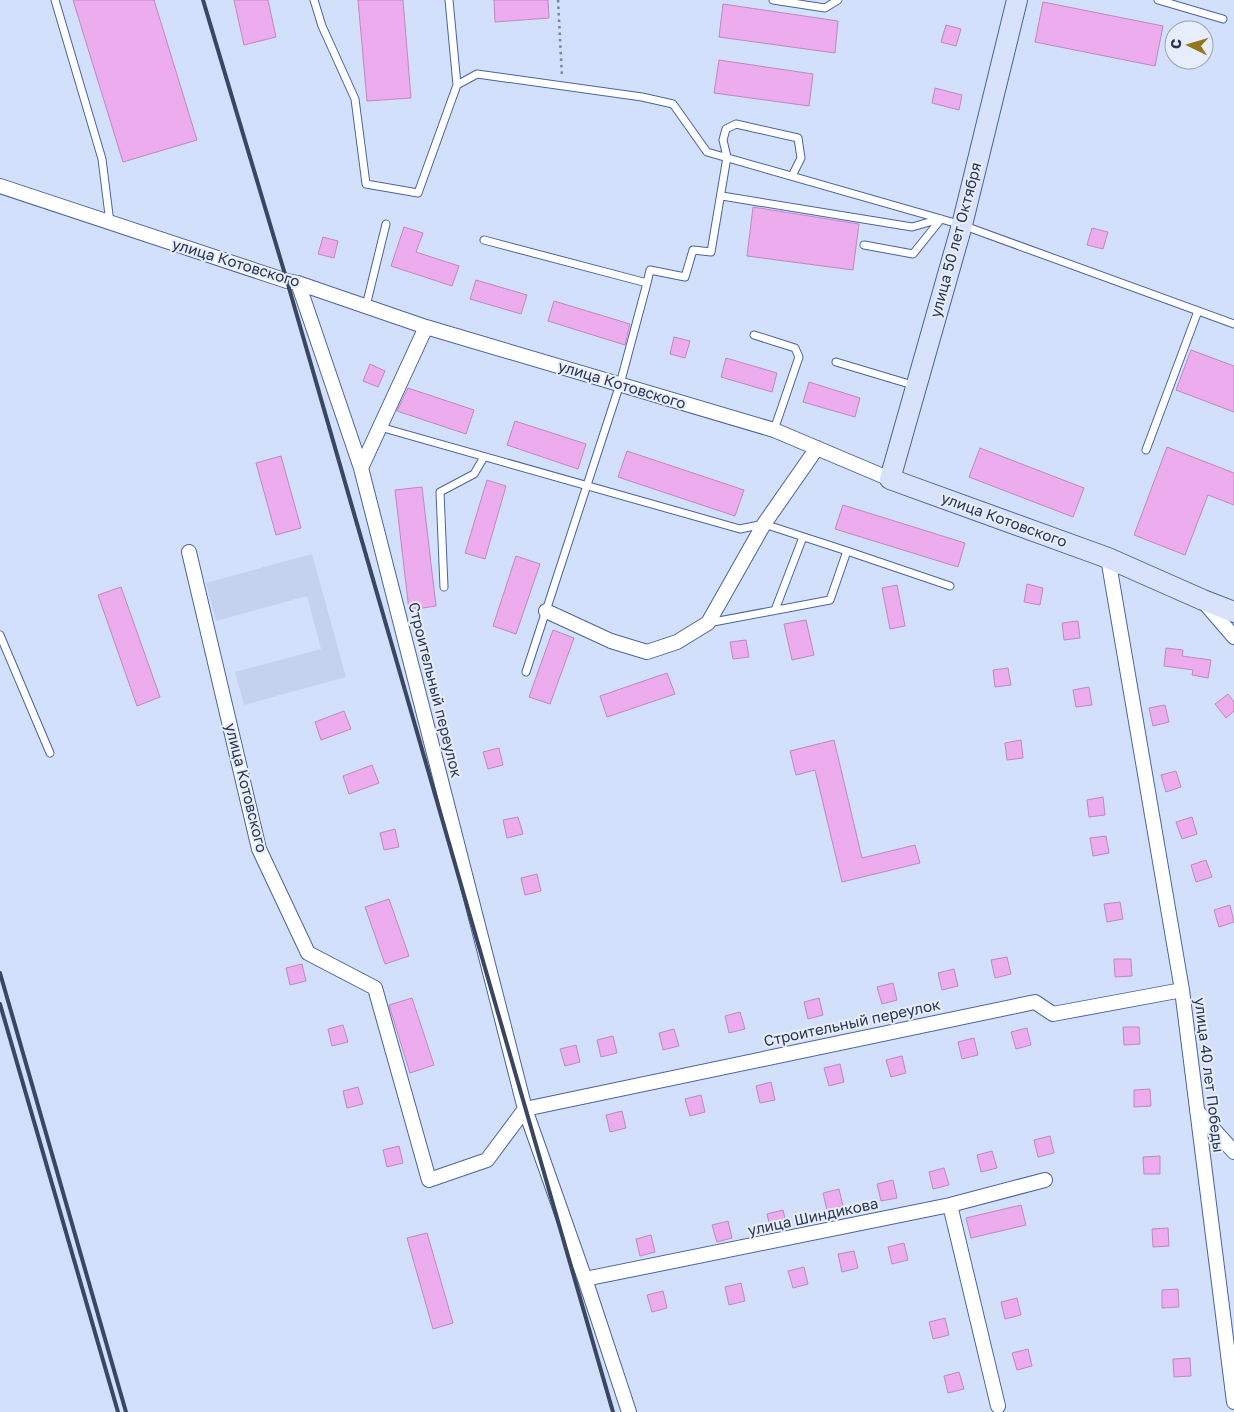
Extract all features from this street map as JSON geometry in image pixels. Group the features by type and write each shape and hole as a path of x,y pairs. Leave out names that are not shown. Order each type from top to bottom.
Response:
{"main road":[{"name":"улица 50 лет Октября","path":"890,479 962,225 1017,0"},
{"name":"улица Котовского","path":"890,479 1108,558 1234,612"}],"street":[{"name":"улица Котовского","path":"0,186 287,282 298,283 426,327 774,430 890,479"},
{"name":"Строительный переулок","path":"298,283 361,468 525,1109 585,1279 629,1412"},
{"path":"361,468 426,327"},
{"path":"546,611 611,641 648,652 677,642 708,623 764,524 817,448"},
{"name":"улица Котовского","path":"189,552 259,849 308,952 375,988 429,1180 487,1160 525,1109"},
{"name":"улица 40 лет Победы","path":"1108,558 1182,990 1234,1402"},
{"path":"1203,600 1234,636"},
{"name":"Строительный переулок","path":"525,1109 1035,1002 1053,1014 1182,990"},
{"path":"1198,1111 1234,1152"},
{"name":"улица Шиндикова","path":"585,1279 950,1205 1045,1180"},
{"path":"950,1205 998,1406"}],"lane":[{"path":"55,0 102,159 110,223"},
{"path":"314,0 322,26 355,99 366,184 418,193 457,85 449,0"},
{"path":"773,0 825,8 838,0"},
{"path":"1158,0 1223,20"},
{"path":"457,85 477,74 642,97 673,104 707,152 962,225 1234,324"},
{"path":"526,672 620,384 650,270 686,277 693,250 711,252 722,196 727,157 723,140 726,129 736,124 798,138 801,158 792,176"},
{"path":"722,196 912,227 941,219"},
{"path":"864,245 913,254 941,219"},
{"path":"366,306 386,224"},
{"path":"484,240 647,283"},
{"path":"1146,450 1198,311"},
{"path":"754,335 795,348 799,357 774,430"},
{"path":"836,362 916,386"},
{"path":"380,427 740,530 764,524 950,586"},
{"path":"444,587 440,492 474,474 484,457"},
{"path":"775,610 803,537"},
{"path":"708,623 830,600 847,551"},
{"path":"0,636 50,753"}],"path":[{"path":"558,0 562,86"}],"shaded area":[{"path":"312,554 346,677 244,705 235,672 321,649 307,596 216,621 206,583"}],"building":[{"path":"73,0 154,0 197,140 123,162"},
{"path":"234,0 268,0 276,37 244,45"},
{"path":"358,0 403,0 411,98 367,101"},
{"path":"494,0 548,0 549,18 495,22"},
{"path":"1043,2 1163,26 1155,66 1035,42"},
{"path":"723,4 838,21 835,53 719,37"},
{"path":"946,25 961,29 956,46 941,42"},
{"path":"719,60 813,74 809,106 714,93"},
{"path":"935,88 962,95 959,110 932,103"},
{"path":"753,207 859,224 853,270 747,256"},
{"path":"404,227 423,233 416,252 459,266 452,286 391,266"},
{"path":"1092,228 1108,232 1103,249 1087,245"},
{"path":"323,237 338,241 334,258 318,254"},
{"path":"476,280 527,295 521,314 470,299"},
{"path":"554,301 630,324 625,345 548,321"},
{"path":"674,337 690,341 685,358 670,354"},
{"path":"1191,350 1234,366 1234,412 1176,390"},
{"path":"726,358 777,373 772,392 721,377"},
{"path":"370,364 385,371 378,387 363,381"},
{"path":"809,382 860,398 855,417 803,402"},
{"path":"408,388 474,410 466,434 397,411"},
{"path":"515,421 586,444 578,469 507,445"},
{"path":"1167,447 1234,473 1234,505 1208,495 1185,555 1134,535"},
{"path":"980,448 1084,488 1073,517 969,477"},
{"path":"627,451 744,490 735,516 618,477"},
{"path":"281,456 301,528 276,535 256,463"},
{"path":"487,480 506,486 485,559 465,553"},
{"path":"422,487 436,606 409,610 395,490"},
{"path":"843,505 965,543 958,567 835,529"},
{"path":"516,556 540,564 516,634 493,626"},
{"path":"1027,584 1043,588 1040,605 1024,602"},
{"path":"897,585 905,626 890,629 882,588"},
{"path":"121,587 160,697 137,706 98,595"},
{"path":"806,620 814,655 792,660 784,624"},
{"path":"1078,621 1080,638 1064,640 1062,623"},
{"path":"553,630 574,638 550,704 529,697"},
{"path":"746,640 749,657 733,659 730,642"},
{"path":"1166,648 1183,650 1182,656 1211,660 1208,678 1192,675 1193,670 1164,666"},
{"path":"1008,668 1011,685 995,687 993,670"},
{"path":"667,673 675,694 607,717 600,696"},
{"path":"1089,687 1092,705 1076,707 1073,690"},
{"path":"1228,694 1234,702 1234,711 1226,718 1215,704"},
{"path":"1165,705 1169,722 1153,726 1149,708"},
{"path":"344,711 351,729 321,740 315,722"},
{"path":"834,740 862,858 915,845 920,863 842,882 815,770 796,775 790,751"},
{"path":"1021,740 1023,758 1007,760 1005,743"},
{"path":"499,748 503,765 488,769 483,752"},
{"path":"372,765 379,783 349,794 343,776"},
{"path":"1176,771 1181,787 1166,792 1161,775"},
{"path":"1103,797 1105,815 1089,817 1087,800"},
{"path":"518,817 523,834 507,838 503,820"},
{"path":"1192,817 1197,834 1182,839 1176,822"},
{"path":"395,829 399,847 384,850 380,833"},
{"path":"1106,836 1109,853 1093,856 1090,838"},
{"path":"1206,860 1212,877 1196,882 1191,865"},
{"path":"537,874 541,891 525,895 521,878"},
{"path":"389,899 409,956 385,964 365,907"},
{"path":"1120,902 1123,919 1107,922 1104,904"},
{"path":"1230,905 1234,922 1219,927 1214,910"},
{"path":"1007,957 1011,974 995,978 991,960"},
{"path":"1114,959 1131,959 1132,976 1115,977"},
{"path":"302,964 306,981 290,985 286,968"},
{"path":"954,969 958,986 942,990 938,973"},
{"path":"893,983 897,1000 882,1004 877,987"},
{"path":"412,998 434,1065 410,1073 389,1005"},
{"path":"819,998 823,1015 808,1019 804,1002"},
{"path":"740,1012 745,1029 729,1033 725,1016"},
{"path":"343,1025 348,1042 332,1046 328,1029"},
{"path":"1123,1027 1139,1027 1140,1044 1124,1045"},
{"path":"1027,1028 1031,1045 1016,1049 1011,1032"},
{"path":"674,1029 679,1046 663,1050 659,1033"},
{"path":"613,1036 617,1053 601,1057 597,1040"},
{"path":"974,1038 978,1055 962,1059 958,1042"},
{"path":"576,1045 580,1062 565,1066 560,1049"},
{"path":"902,1056 906,1073 891,1077 886,1060"},
{"path":"840,1064 844,1082 829,1086 824,1068"},
{"path":"771,1082 775,1100 760,1103 756,1086"},
{"path":"358,1087 363,1104 347,1108 343,1091"},
{"path":"1150,1089 1151,1106 1134,1107 1134,1090"},
{"path":"701,1095 705,1112 690,1116 685,1099"},
{"path":"622,1111 626,1128 610,1132 606,1115"},
{"path":"1050,1136 1054,1153 1038,1157 1034,1140"},
{"path":"399,1146 403,1163 387,1167 383,1150"},
{"path":"992,1151 997,1168 981,1172 977,1155"},
{"path":"1160,1156 1160,1174 1144,1174 1143,1157"},
{"path":"944,1168 949,1185 933,1189 929,1172"},
{"path":"893,1180 897,1198 881,1201 877,1184"},
{"path":"839,1189 843,1206 827,1210 823,1193"},
{"path":"1021,1205 1026,1225 971,1238 966,1218"},
{"path":"783,1210 787,1227 771,1231 767,1214"},
{"path":"728,1221 732,1238 717,1242 712,1225"},
{"path":"1168,1228 1169,1246 1153,1247 1152,1229"},
{"path":"427,1233 453,1323 433,1329 407,1238"},
{"path":"651,1235 655,1252 640,1256 636,1239"},
{"path":"904,1243 908,1260 892,1264 888,1247"},
{"path":"854,1251 858,1268 842,1272 838,1254"},
{"path":"804,1267 808,1284 793,1288 788,1271"},
{"path":"741,1283 745,1301 729,1305 725,1287"},
{"path":"1178,1289 1179,1307 1162,1308 1162,1290"},
{"path":"663,1291 667,1308 652,1312 647,1295"},
{"path":"1017,1298 1021,1315 1005,1319 1001,1302"},
{"path":"945,1318 949,1335 933,1339 929,1322"},
{"path":"1028,1349 1032,1366 1017,1370 1012,1353"},
{"path":"1190,1358 1191,1376 1174,1377 1173,1359"},
{"path":"959,1372 964,1389 948,1393 944,1376"}],"railway":[{"path":"203,0 287,281 613,1412"},
{"path":"0,973 126,1412"},
{"path":"0,1004 118,1412"}]}
